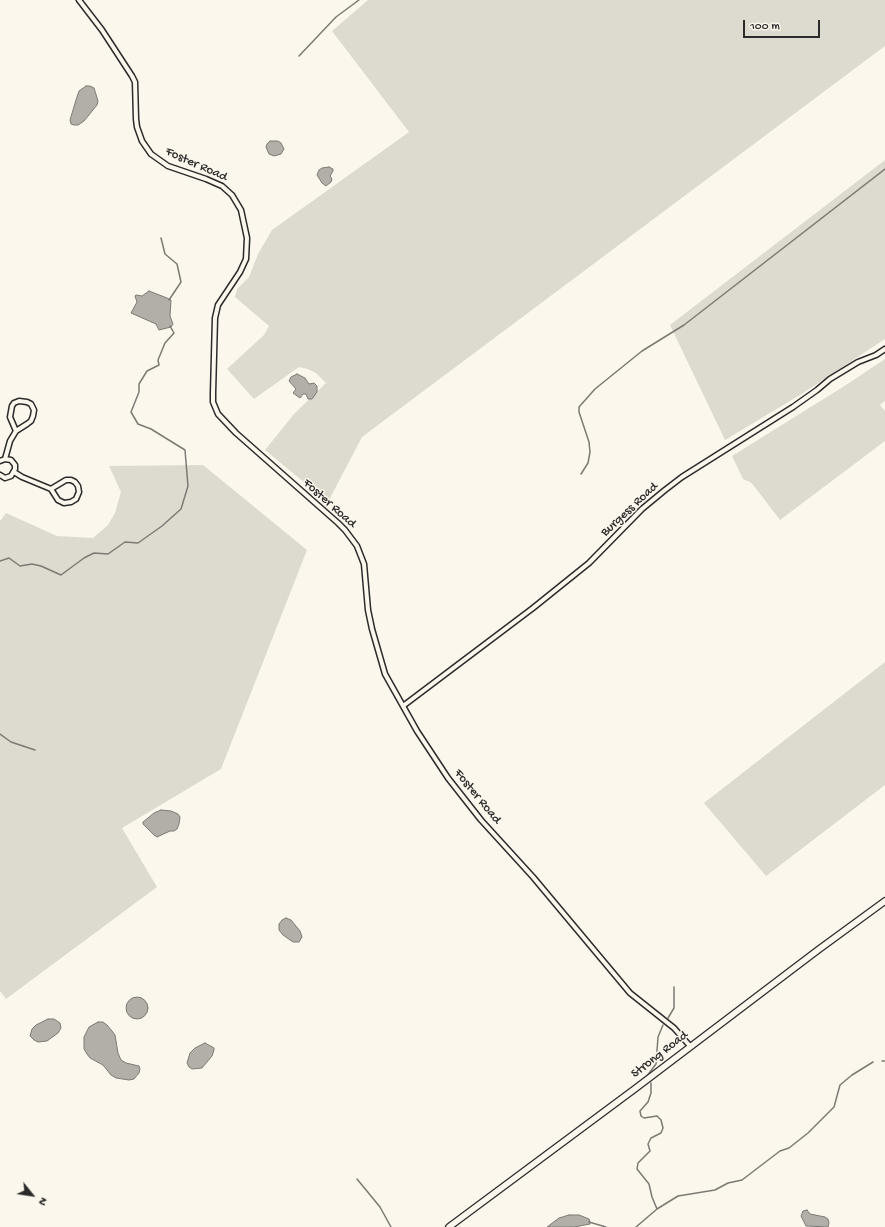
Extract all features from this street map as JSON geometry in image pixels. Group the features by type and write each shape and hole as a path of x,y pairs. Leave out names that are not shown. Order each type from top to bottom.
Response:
{"street":[{"name":"Foster Road","path":"79,0 102,30 135,82 137,127 142,141 150,154 168,166 222,186 234,198 241,210 246,228 247,252 243,266 222,298 216,312 214,328 213,402 218,414 236,433 338,523 357,546 364,564 368,610 379,656 389,683 417,731 445,772 482,820 533,877 630,993 674,1028 690,1046"},
{"name":"Burgess Road","path":"403,706 533,608 589,563 636,514 665,490 793,407 818,390 830,379 858,362 876,355 885,349"},
{"path":"5,459 10,441 16,431 28,424 33,416 34,410 31,404 27,402 19,401 14,403 12,406 10,417 16,431"},
{"path":"0,461 5,459 12,460 15,465 14,472 11,476 5,478 0,475"},
{"path":"14,472 22,477 51,489 58,500 64,503 71,502 76,499 79,492 78,486 71,480 66,480 51,489"},
{"name":"Strong Road","path":"450,1227 885,901"}],"shaded area":[{"path":"368,0 885,0 885,46 362,437 328,502 265,450 294,414 326,383 316,373 299,367 254,399 227,369 264,335 269,326 235,297 237,289 249,277 258,254 272,230 409,132 332,31"},
{"path":"86,86 94,88 98,101 97,105 84,121 78,125 71,124 70,120 79,91"},
{"path":"270,141 278,141 281,143 284,149 281,154 274,156 269,154 266,147"},
{"path":"885,160 885,339 800,395 725,440 670,325"},
{"path":"329,167 333,169 330,176 332,179 326,186 317,175 319,170 322,168"},
{"path":"149,291 171,300 170,316 173,324 171,327 159,330 156,324 131,313 137,302 135,296 142,296"},
{"path":"885,359 885,401 880,405 885,411 885,441 780,520 754,486 750,482 743,479 732,456"},
{"path":"297,374 305,378 309,384 314,383 317,386 317,392 312,399 308,399 306,394 303,394 300,398 293,393 296,389 289,381 291,377"},
{"path":"203,465 307,550 221,769 122,828 157,887 6,999 0,991 0,521 6,513 57,536 93,538 108,525 115,513 121,492 109,466"},
{"path":"885,662 885,785 766,876 704,803"},
{"path":"161,810 171,811 178,814 180,817 179,824 177,829 174,831 170,831 157,837 143,824 143,822 154,813"},
{"path":"286,918 291,920 300,931 302,937 299,942 293,942 279,930 279,924"},
{"path":"137,997 145,1000 148,1008 145,1016 137,1019 129,1016 126,1008 129,1000"},
{"path":"48,1019 54,1019 60,1023 61,1028 58,1033 47,1041 38,1042 34,1040 30,1036 32,1029 36,1025"},
{"path":"98,1022 103,1022 107,1025 115,1035 118,1053 121,1060 126,1063 139,1066 139,1073 134,1079 129,1080 116,1078 111,1075 103,1065 90,1058 87,1054 84,1049 84,1037 89,1027"},
{"path":"205,1043 214,1048 212,1056 202,1068 192,1069 187,1063 190,1053 195,1048"},
{"path":"807,1210 810,1214 828,1219 828,1227 806,1226 801,1216 803,1211"},
{"path":"569,1215 579,1215 589,1219 590,1224 574,1227 547,1227 559,1218"}],"waterway":[{"path":"299,56 336,17 359,0"},
{"path":"581,474 588,463 590,452 589,442 579,412 579,407 595,389 642,351 684,325 885,169"},
{"path":"161,238 165,254 177,264 181,282 169,300"},
{"path":"0,561 9,558 20,566 32,564 41,566 61,575 84,558 94,553 108,554 125,542 138,543 162,526 181,509 188,486 185,450 151,429 138,424 131,412 139,392 139,384 147,371 159,365 158,360 165,343 174,333 170,326"},
{"path":"0,734 11,742 35,750"},
{"path":"668,1018 674,1008 674,987"},
{"path":"647,1076 656,1064 658,1037 663,1025"},
{"path":"636,1227 657,1209 678,1196 715,1190 728,1183 742,1180 780,1151 789,1148 808,1133 834,1107 840,1085 852,1075 873,1062"},
{"path":"651,1083 651,1093 648,1102 640,1111 641,1116 644,1118 657,1116 661,1120 663,1128 661,1133 651,1138 648,1144 650,1151 638,1163 637,1169 649,1184 657,1209"},
{"path":"357,1179 380,1207 391,1227"},
{"path":"589,1222 606,1227"}]}
